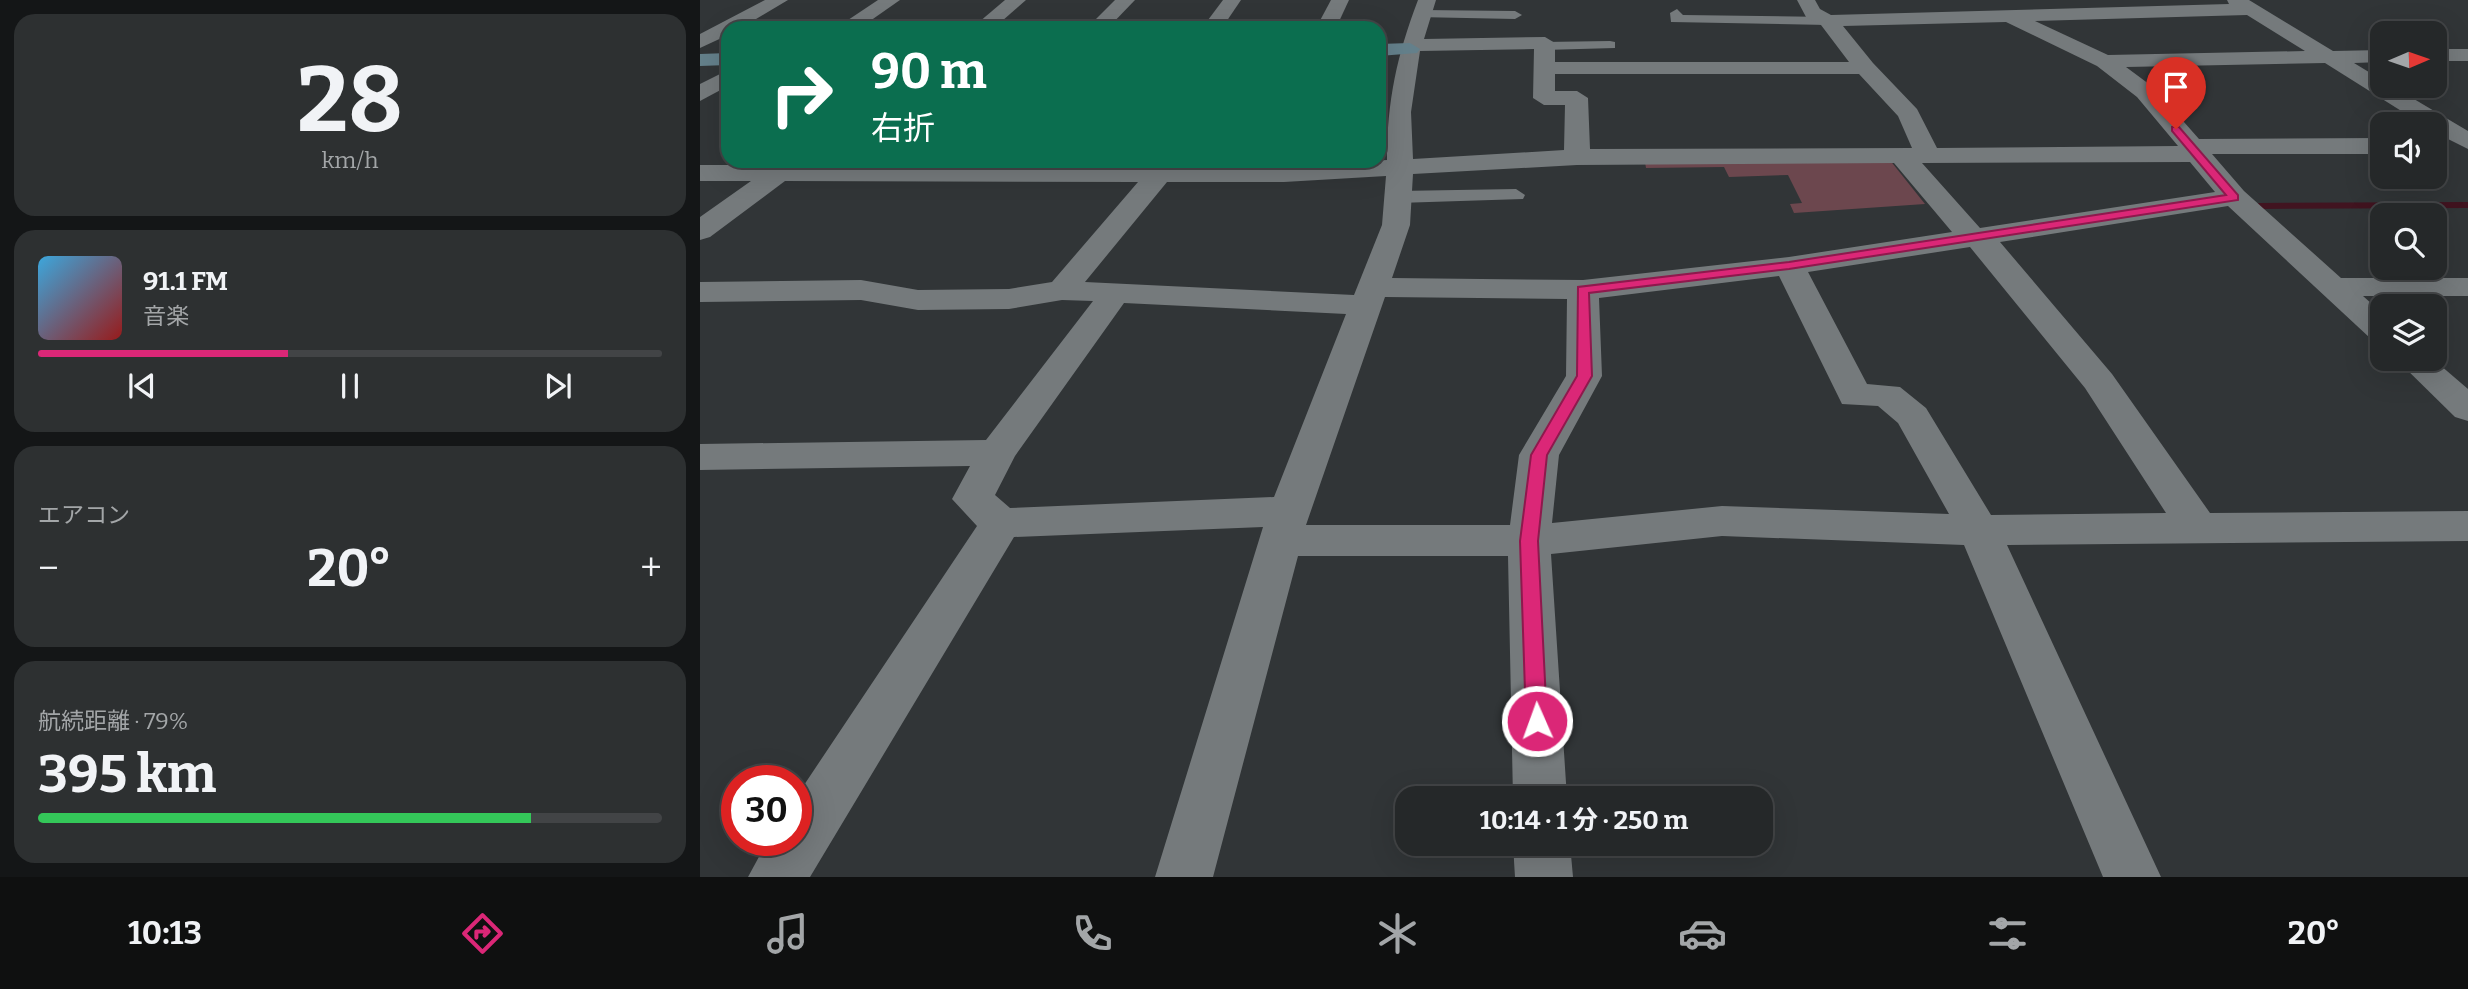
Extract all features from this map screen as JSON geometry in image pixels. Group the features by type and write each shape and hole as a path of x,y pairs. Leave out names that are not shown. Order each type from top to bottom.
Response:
{"street":[{"path":"740,21 779,0"},
{"path":"857,21 891,0"},
{"path":"991,21 1017,0"},
{"path":"1104,21 1126,0"},
{"path":"1217,21 1232,0"},
{"path":"1330,21 1340,0"},
{"path":"1806,0 1813,13 1828,21 1865,68 1909,114 1914,153 1977,238 2099,382 2198,528"},
{"path":"1972,0 1980,8 2008,17 2105,61 2145,92 2234,197 2370,320"},
{"path":"1828,21 2008,17 2244,5 2468,144"},
{"path":"1184,877 1285,526 1396,225 1401,166 1399,112 1411,47 1424,7"},
{"path":"700,42 721,31"},
{"path":"1386,49 1411,47 1544,57 1865,68"},
{"path":"2447,55 2468,55"},
{"path":"2105,61 2370,56"},
{"path":"1544,57 1544,97 1577,98 1577,158"},
{"path":"700,60 721,60"},
{"path":"700,94 721,81"},
{"path":"2447,145 2468,144"},
{"path":"1386,167 1577,158 2370,146"},
{"path":"700,173 782,172 827,168"},
{"path":"1094,168 1159,174 1284,174 1372,168"},
{"path":"700,231 782,172"},
{"path":"1062,290 1159,174"},
{"path":"700,292 860,290 918,300 1009,299 1062,290 1369,296 1583,290 1789,266 2234,197"},
{"path":"1789,266 1855,396 1887,395 1913,416 1979,530 2132,877"},
{"path":"2333,287 2468,287"},
{"path":"1539,786 1529,541 1539,455 1584,376 1583,290"},
{"path":"1116,292 997,453 973,499 1001,523 1285,526 1529,541 1722,520 1979,530 2468,526"},
{"path":"2426,371 2468,409"},
{"path":"700,457 997,453"},
{"path":"777,877 1001,523"},
{"path":"1543,856 1544,877"}],"lane":[{"path":"1424,7 1515,15"},
{"path":"1677,13 1676,19 1828,21"},
{"path":"1544,57 1610,45"},
{"path":"1398,197 1516,195"}],"shaded area":[{"path":"1889,159 1925,204 1794,213 1790,204 1802,203 1788,175 1729,177 1724,167 1646,168 1645,162"}],"waterway":[{"path":"2259,206 2468,205"}],"route":[{"path":"1537,721 1529,541 1539,455 1584,376 1583,290 1789,266 2234,197 2176,129"}]}
